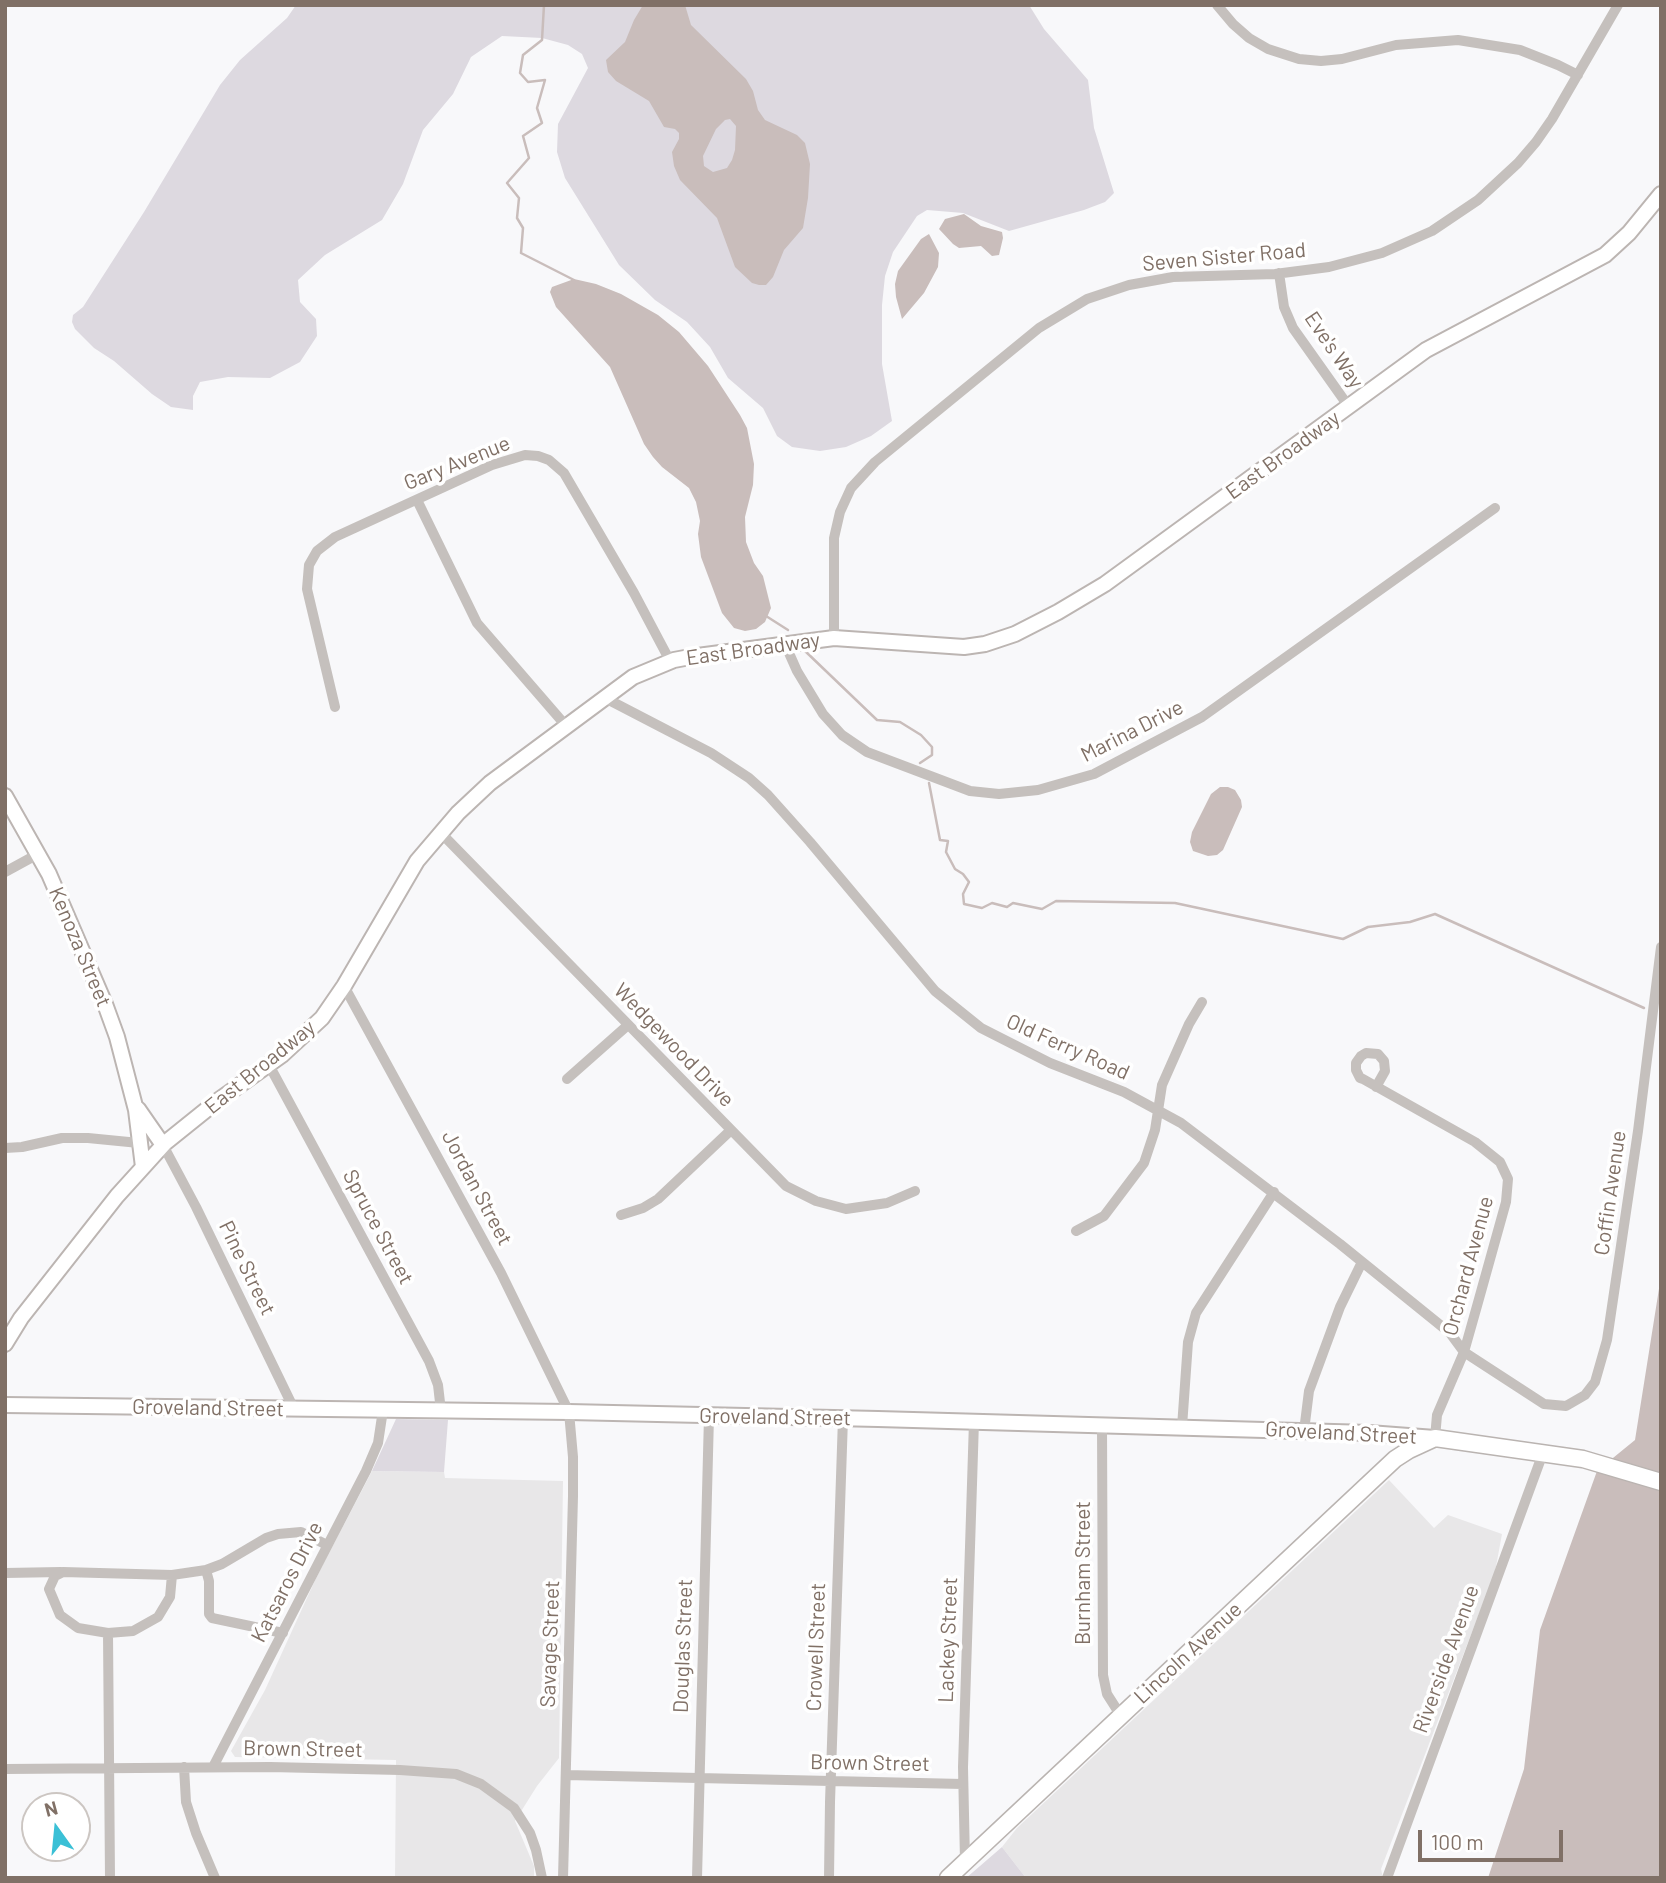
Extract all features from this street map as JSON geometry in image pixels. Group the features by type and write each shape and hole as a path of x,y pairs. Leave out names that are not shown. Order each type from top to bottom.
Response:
{"main road":[{"name":"Groveland Street","path":"1435,1438 1583,1459 1661,1482"},
{"name":"Lincoln Avenue","path":"948,1878 1395,1460 1435,1438"}],"street":[{"path":"1217,5 1233,24 1250,38 1268,49 1299,59 1342,59 1396,45 1458,40 1520,50 1578,75"},
{"name":"Seven Sister Road","path":"834,638 835,538 837,521 851,488 875,462 1048,321 1087,299 1150,280 1279,273 1329,267 1382,253 1420,237 1456,216 1518,163 1552,119 1618,5"},
{"name":"East Broadway","path":"5,1343 65,1262 163,1145 216,1102 269,1065 321,1018 344,986 416,861 440,832 490,783 643,671 670,661 834,638 964,647 1015,634 1105,584 1413,358 1605,255 1629,233 1661,194"},
{"name":"Eve's Way","path":"1279,273 1284,307 1293,328 1349,407"},
{"name":"Gary Avenue","path":"335,707 310,605 307,579 309,565 317,551 335,537 511,458 538,456 549,460 564,473 670,661"},
{"path":"417,500 477,623 567,726"},
{"name":"Marina Drive","path":"785,644 797,671 823,714 842,735 867,752 970,791 999,794 1038,790 1094,774 1202,718 1496,508"},
{"name":"Old Ferry Road","path":"605,698 711,753 749,778 768,795 935,991 981,1028 1017,1048 1124,1092 1181,1123 1274,1192 1450,1333 1464,1352 1544,1404"},
{"name":"Kenoza Street","path":"5,796 38,854 105,1004 117,1037 135,1107 143,1167"},
{"name":"Wedgewood Drive","path":"440,832 780,1181 816,1201 834,1207 857,1209 887,1203 915,1191"},
{"path":"5,872 38,854"},
{"name":"Coffin Avenue","path":"1544,1404 1566,1406 1585,1395 1595,1382 1607,1340 1638,1130 1661,947"},
{"name":"Jordan Street","path":"344,986 501,1273 569,1412"},
{"path":"1076,1231 1104,1216 1144,1163 1155,1130 1162,1084 1189,1024 1202,1003"},
{"path":"567,1079 628,1025"},
{"name":"Spruce Street","path":"269,1065 429,1362 438,1385 441,1410"},
{"name":"Orchard Avenue","path":"1376,1087 1475,1142 1500,1162 1508,1179 1509,1188 1464,1352 1437,1415 1435,1438"},
{"name":"Kenoza Street","path":"135,1107 163,1145"},
{"path":"621,1215 643,1208 657,1199 731,1130"},
{"path":"5,1148 75,1138 139,1143"},
{"name":"Pine Street","path":"163,1145 294,1409"},
{"path":"1182,1427 1188,1342 1196,1313 1274,1192"},
{"path":"1304,1431 1309,1391 1340,1307 1362,1262"},
{"name":"Groveland Street","path":"5,1405 569,1412 974,1421 1304,1431 1435,1438"},
{"name":"Katsaros Drive","path":"213,1767 378,1443 383,1410"},
{"name":"Savage Street","path":"564,1878 573,1496 569,1412"},
{"name":"Douglas Street","path":"696,1878 709,1416"},
{"name":"Crowell Street","path":"829,1878 843,1418"},
{"name":"Lackey Street","path":"965,1861 963,1784 974,1421"},
{"name":"Burnham Street","path":"1102,1425 1103,1675 1107,1694 1121,1716"},
{"name":"Riverside Avenue","path":"1387,1878 1543,1453"},
{"path":"5,1573 172,1575 206,1570 222,1564 266,1538 278,1534 301,1532 327,1545"},
{"path":"206,1570 209,1581 209,1615 212,1618 283,1633"},
{"path":"63,1572 52,1578 49,1589 60,1615 78,1628 108,1633 133,1631 158,1617 170,1597 172,1575"},
{"path":"108,1633 110,1878"},
{"name":"Brown Street","path":"5,1769 213,1767 426,1771 456,1774 481,1784 504,1800 523,1820 536,1850 542,1878"},
{"path":"184,1768 186,1802 215,1878"},
{"name":"Brown Street","path":"566,1775 963,1784"}],"shaded area":[{"path":"296,5 1029,5 1044,29 1088,80 1094,128 1114,193 1105,202 1084,210 1009,231 963,213 927,210 917,216 893,252 885,276 882,364 892,421 871,436 846,447 820,451 792,447 777,436 763,408 728,378 710,347 687,322 655,300 619,265 565,178 557,152 558,124 588,68 582,54 568,45 542,38 502,36 471,57 453,94 423,130 403,184 382,220 325,255 298,280 300,302 316,319 317,336 300,362 270,378 228,377 200,382 193,396 193,410 171,407 94,348 75,329 73,315 83,307 144,212 220,85 240,60 287,18"},
{"path":"643,5 685,5 691,25 746,79 753,91 758,110 765,120 797,135 805,143 810,164 803,228 784,250 773,277 766,285 752,283 735,267 717,218 680,180 672,152 679,133 675,129 664,127 649,101 616,81 608,72 606,60 625,42","holes":["730,119 736,126 732,160 727,168 713,172 704,166 703,156 716,129"]},
{"path":"964,214 981,226 1002,232 999,255 992,256 981,246 959,248 939,229 945,219"},
{"path":"929,234 939,253 938,267 924,293 902,319 896,297 898,271 921,239"},
{"path":"574,279 621,294 658,315 679,332 708,366 747,428 754,464 753,485 745,517 746,542 754,563 763,576 771,608 765,622 756,629 745,631 734,628 722,613 701,557 698,534 700,521 696,502 689,488 653,457 644,444 610,367 556,307 550,292 552,287"},
{"path":"1220,787 1235,790 1242,807 1223,850 1217,855 1208,856 1193,851 1190,842 1192,832 1211,794"},
{"path":"1661,1276 1661,1878 1488,1878 1524,1769 1540,1630 1597,1471 1635,1440"},
{"path":"396,1419 448,1420 444,1472 372,1471"},
{"path":"372,1471 444,1472 445,1478 563,1481 559,1758 515,1821 534,1866 534,1878 395,1878 396,1760 235,1757 231,1751 265,1690 317,1576"},
{"path":"1389,1480 1434,1528 1448,1515 1502,1534 1495,1572 1381,1869 1383,1878 1026,1878 1002,1847 1017,1828"},
{"path":"1002,1847 1026,1878 966,1878 980,1866"}],"waterway":[{"path":"544,5 542,40 523,55 520,73 528,82 545,80 537,108 542,123 523,136 529,158 507,183 519,198 517,218 523,228 521,253 574,282"},
{"path":"766,616 788,630"},
{"path":"804,650 877,720 900,722 921,735 932,747 932,755 920,763"},
{"path":"929,783 940,840 948,841 946,852 955,869 969,882 963,894 964,904 982,908 992,903 1007,907 1013,903 1042,909 1056,901 1175,903 1343,939 1368,927 1410,922 1435,914 1644,1008"}]}
